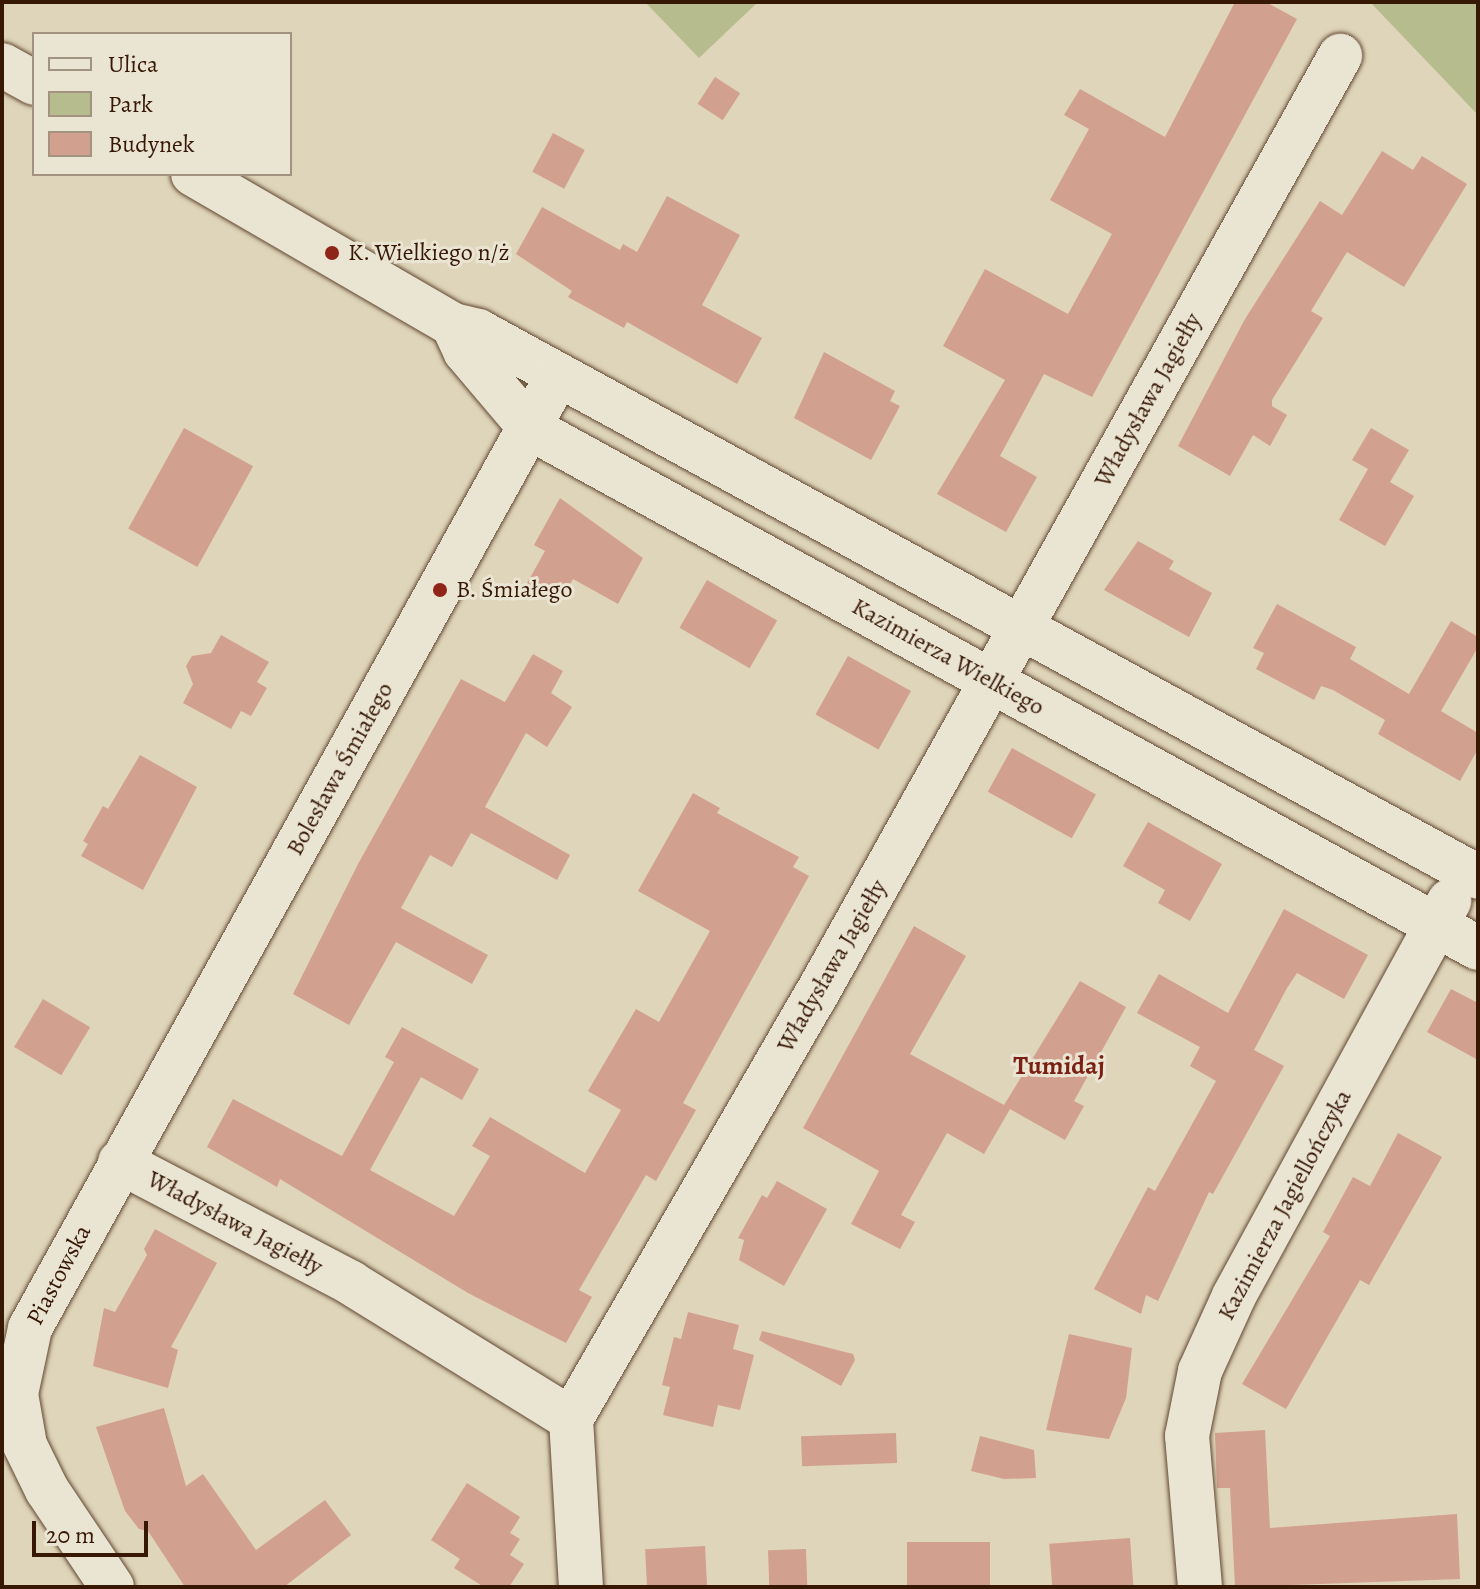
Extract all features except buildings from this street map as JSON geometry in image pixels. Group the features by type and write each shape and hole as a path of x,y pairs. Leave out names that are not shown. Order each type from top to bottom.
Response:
{"street":[{"name":"Władysława Jagiełły","path":"120,1162 351,1283 571,1419 992,682 1340,56"},
{"path":"2,65 32,82"},
{"path":"196,176 453,325 478,331 1020,629 1474,866"},
{"name":"Kazimierza Wielkiego","path":"453,325 465,351 530,428 1478,948"},
{"name":"Bolesława Śmiałego","path":"120,1162 558,375"},
{"name":"Kazimierza Jagiellończyka","path":"1200,1587 1187,1436 1200,1371 1234,1296 1435,925 1474,866"},
{"name":"Piastowska","path":"112,1587 47,1490 25,1445 9,1392 30,1328 120,1162"},
{"path":"571,1419 581,1587"}],"green space":[{"path":"645,2 758,2 699,58"},
{"path":"1370,2 1478,2 1478,115"}],"place":[{"name":"K. Wielkiego n/ż","path":"332,253"},
{"name":"B. Śmiałego","path":"440,590"}],"district":[{"name":"Tumidaj","path":"1059,1066"}]}
